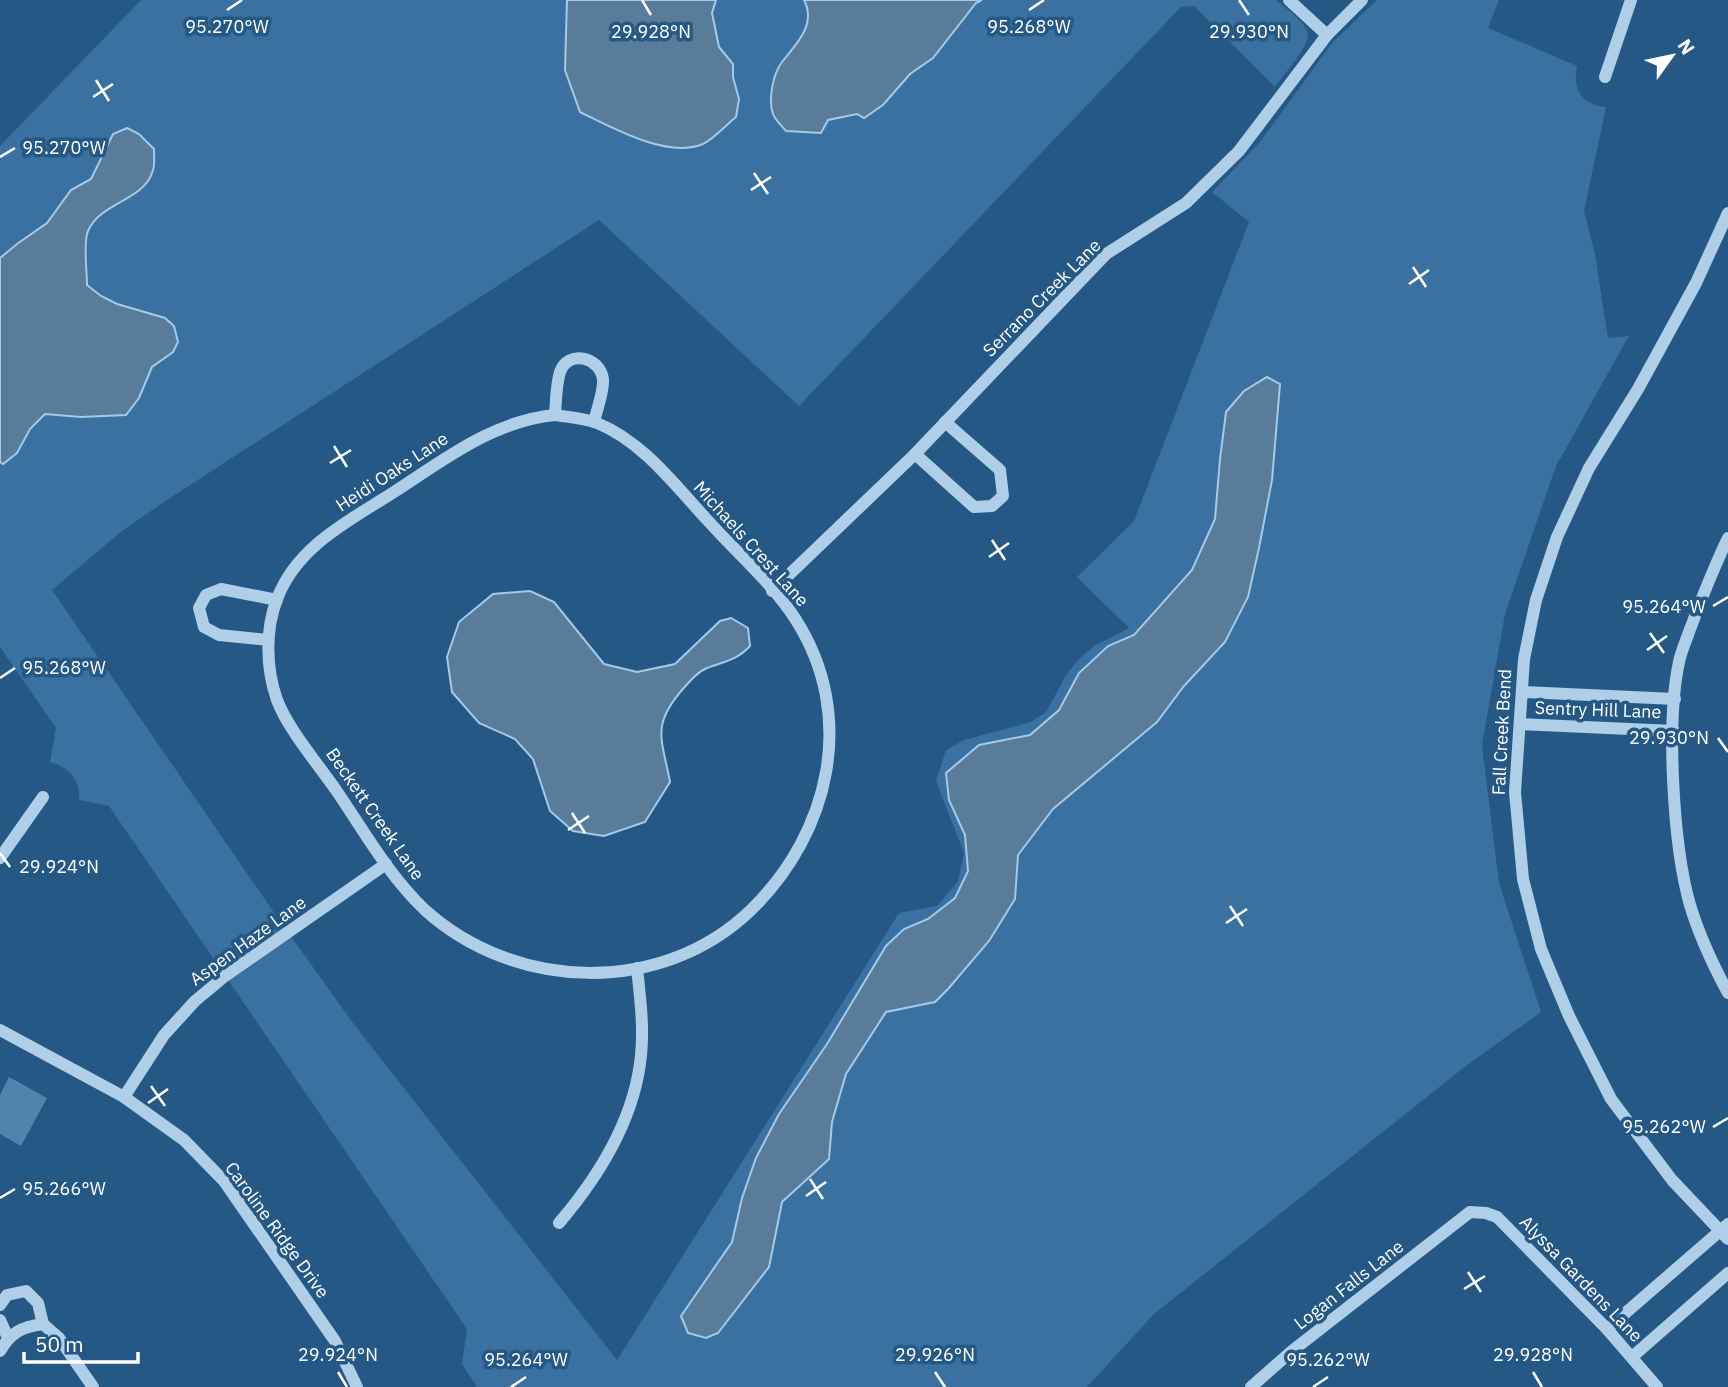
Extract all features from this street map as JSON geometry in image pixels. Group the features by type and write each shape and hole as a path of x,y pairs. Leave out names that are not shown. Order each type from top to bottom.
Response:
{"street":[{"path":"1289,0 1327,35"},
{"name":"Serrano Creek Lane","path":"772,591 915,454 1106,254 1186,203 1239,151 1327,35 1362,0"},
{"path":"1605,77 1630,0"},
{"name":"Fall Creek Bend","path":"1725,1231 1672,1180 1611,1099 1569,1016 1541,949 1523,879 1515,792 1524,659 1536,600 1557,537 1589,468 1638,389 1696,283 1728,213"},
{"path":"555,415 560,371 566,362 578,358 591,360 600,369 603,380 594,422"},
{"name":"Michaels Crest Lane","path":"555,415 594,422 627,439 654,462 795,618 812,650 823,679 829,713 829,746 817,812 804,841 770,891 722,933 695,949 637,968"},
{"name":"Heidi Oaks Lane","path":"271,621 277,600 289,576 304,554 329,534 477,438 505,425 532,417 555,415"},
{"path":"915,454 974,507 992,506 1003,496 1000,470 945,422"},
{"path":"1728,538 1706,584 1679,661 1673,779 1690,904 1728,993"},
{"path":"268,640 219,635 204,627 199,608 206,595 220,589 277,600"},
{"name":"Beckett Creek Lane","path":"271,621 268,640 271,678 278,703 386,864 424,909 456,934 494,954 527,966 565,973 601,974 637,968"},
{"name":"Sentry Hill Lane","path":"1522,692 1675,699"},
{"name":"Sentry Hill Lane","path":"1520,724 1674,731"},
{"path":"0,858 43,797"},
{"name":"Aspen Haze Lane","path":"124,1097 164,1035 195,1001 225,976 386,864"},
{"path":"559,1223 587,1191 603,1164 622,1128 635,1091 641,1055 642,1010 637,968"},
{"name":"Caroline Ridge Drive","path":"0,1030 124,1097 184,1140 224,1181 335,1341 357,1387"},
{"name":"Alyssa Gardens Lane","path":"1470,1212 1497,1217 1607,1329 1657,1387"},
{"name":"Logan Falls Lane","path":"1251,1387 1470,1212"},
{"path":"1607,1329 1725,1231"},
{"path":"1632,1357 1728,1273"},
{"path":"0,1305 7,1295 26,1291 38,1303 43,1324 59,1338 93,1387"},
{"path":"0,1320 8,1338"},
{"path":"0,1350 8,1338 22,1327 43,1324"}],"shaded area":[{"path":"141,0 1276,0 1299,20 1308,34 1300,53 1275,87 1194,6 1181,7 799,406 599,220 164,502 122,531 52,590 353,1023 617,1360 899,913 937,906 958,881 964,853 936,781 946,750 964,740 1031,722 1046,712 1077,661 1094,646 1129,628 1077,577 1134,521 1249,222 1212,192 1260,142 1332,43 1377,0 1499,0 1488,28 1577,66 1576,82 1581,94 1591,103 1606,107 1584,211 1595,254 1608,338 1629,336 1556,466 1505,614 1482,745 1499,883 1541,1012 1467,1065 1154,1314 1087,1387 477,1387 462,1364 467,1329 109,806 79,800 78,786 72,775 63,767 50,762 56,728 0,647 0,146"},
{"path":"567,0 716,0 712,13 719,47 733,64 733,77 739,99 736,117 703,144 689,148 640,139 580,112 565,70"},
{"path":"804,0 982,0 976,3 933,58 910,74 883,105 864,118 857,114 828,120 821,133 786,131 775,118 772,108 771,94 776,73 799,41 806,26 808,18"},
{"path":"127,128 139,134 154,149 154,168 141,188 103,213 88,231 85,249 87,285 117,304 165,318 174,326 178,342 173,352 152,367 139,398 126,415 81,417 45,414 30,429 17,453 3,464 0,462 0,258 47,223 71,190 91,179 113,134"},
{"path":"1267,377 1280,384 1272,480 1248,597 1225,642 1184,686 1157,722 1053,809 1018,855 1015,899 989,941 948,989 935,1002 886,1012 846,1074 832,1122 829,1159 782,1202 769,1267 718,1333 706,1338 688,1333 681,1316 732,1242 742,1198 756,1158 779,1114 827,1044 886,946 904,929 928,919 955,898 968,871 965,835 949,800 946,773 979,745 1030,735 1059,710 1079,673 1108,646 1134,635 1192,570 1215,519 1226,412 1244,391"},
{"path":"530,591 554,602 604,664 637,672 675,664 720,621 731,618 748,628 750,646 735,658 707,668 697,675 682,690 666,714 661,733 670,782 645,822 604,836 573,831 550,811 533,759 515,739 479,723 452,692 447,657 459,622 493,594"}],"building":[{"path":"9,1077 47,1098 21,1146 0,1134 0,1095"}]}
